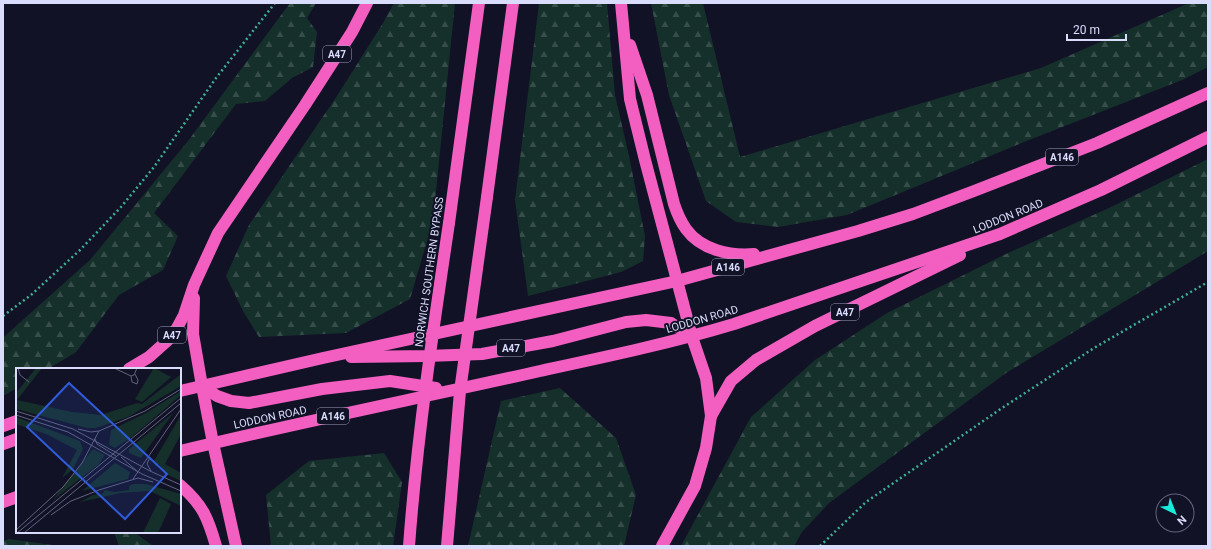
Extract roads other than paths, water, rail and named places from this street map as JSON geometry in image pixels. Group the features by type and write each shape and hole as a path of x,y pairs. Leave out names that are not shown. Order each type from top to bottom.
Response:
{"highway":[{"name":"A47","path":"131,368 149,357 168,340 184,315 194,285 218,233 352,32 367,3"},
{"name":"NORWICH SOUTHERN BYPASS","path":"409,546 412,505 429,364 479,3"},
{"path":"447,546 460,391 513,3"},
{"name":"A47","path":"622,3 630,99 692,337 706,378 711,416 706,448 695,486 662,546"},
{"name":"A47","path":"624,26 647,95 674,204 686,230 699,241 717,251 740,256 780,252"},
{"name":"A146","path":"181,391 323,358 677,281 858,231 913,214 1097,142 1208,93"},
{"name":"LODDON ROAD","path":"181,450 454,391 692,337 1000,234 1101,190 1208,137"},
{"name":"A47","path":"711,416 730,381 756,360 815,326 1000,234"},
{"name":"A47","path":"194,285 193,334 213,443 236,546"},
{"name":"A47","path":"323,358 482,354 553,341 626,322 646,320 671,323 692,337"},
{"path":"202,386 217,396 231,401 249,403 322,389 390,381 454,391"},
{"path":"3,426 16,421"},
{"path":"3,444 16,439"},
{"path":"181,486 192,495 202,508 209,523 216,546"},
{"path":"3,502 16,497"}]}
